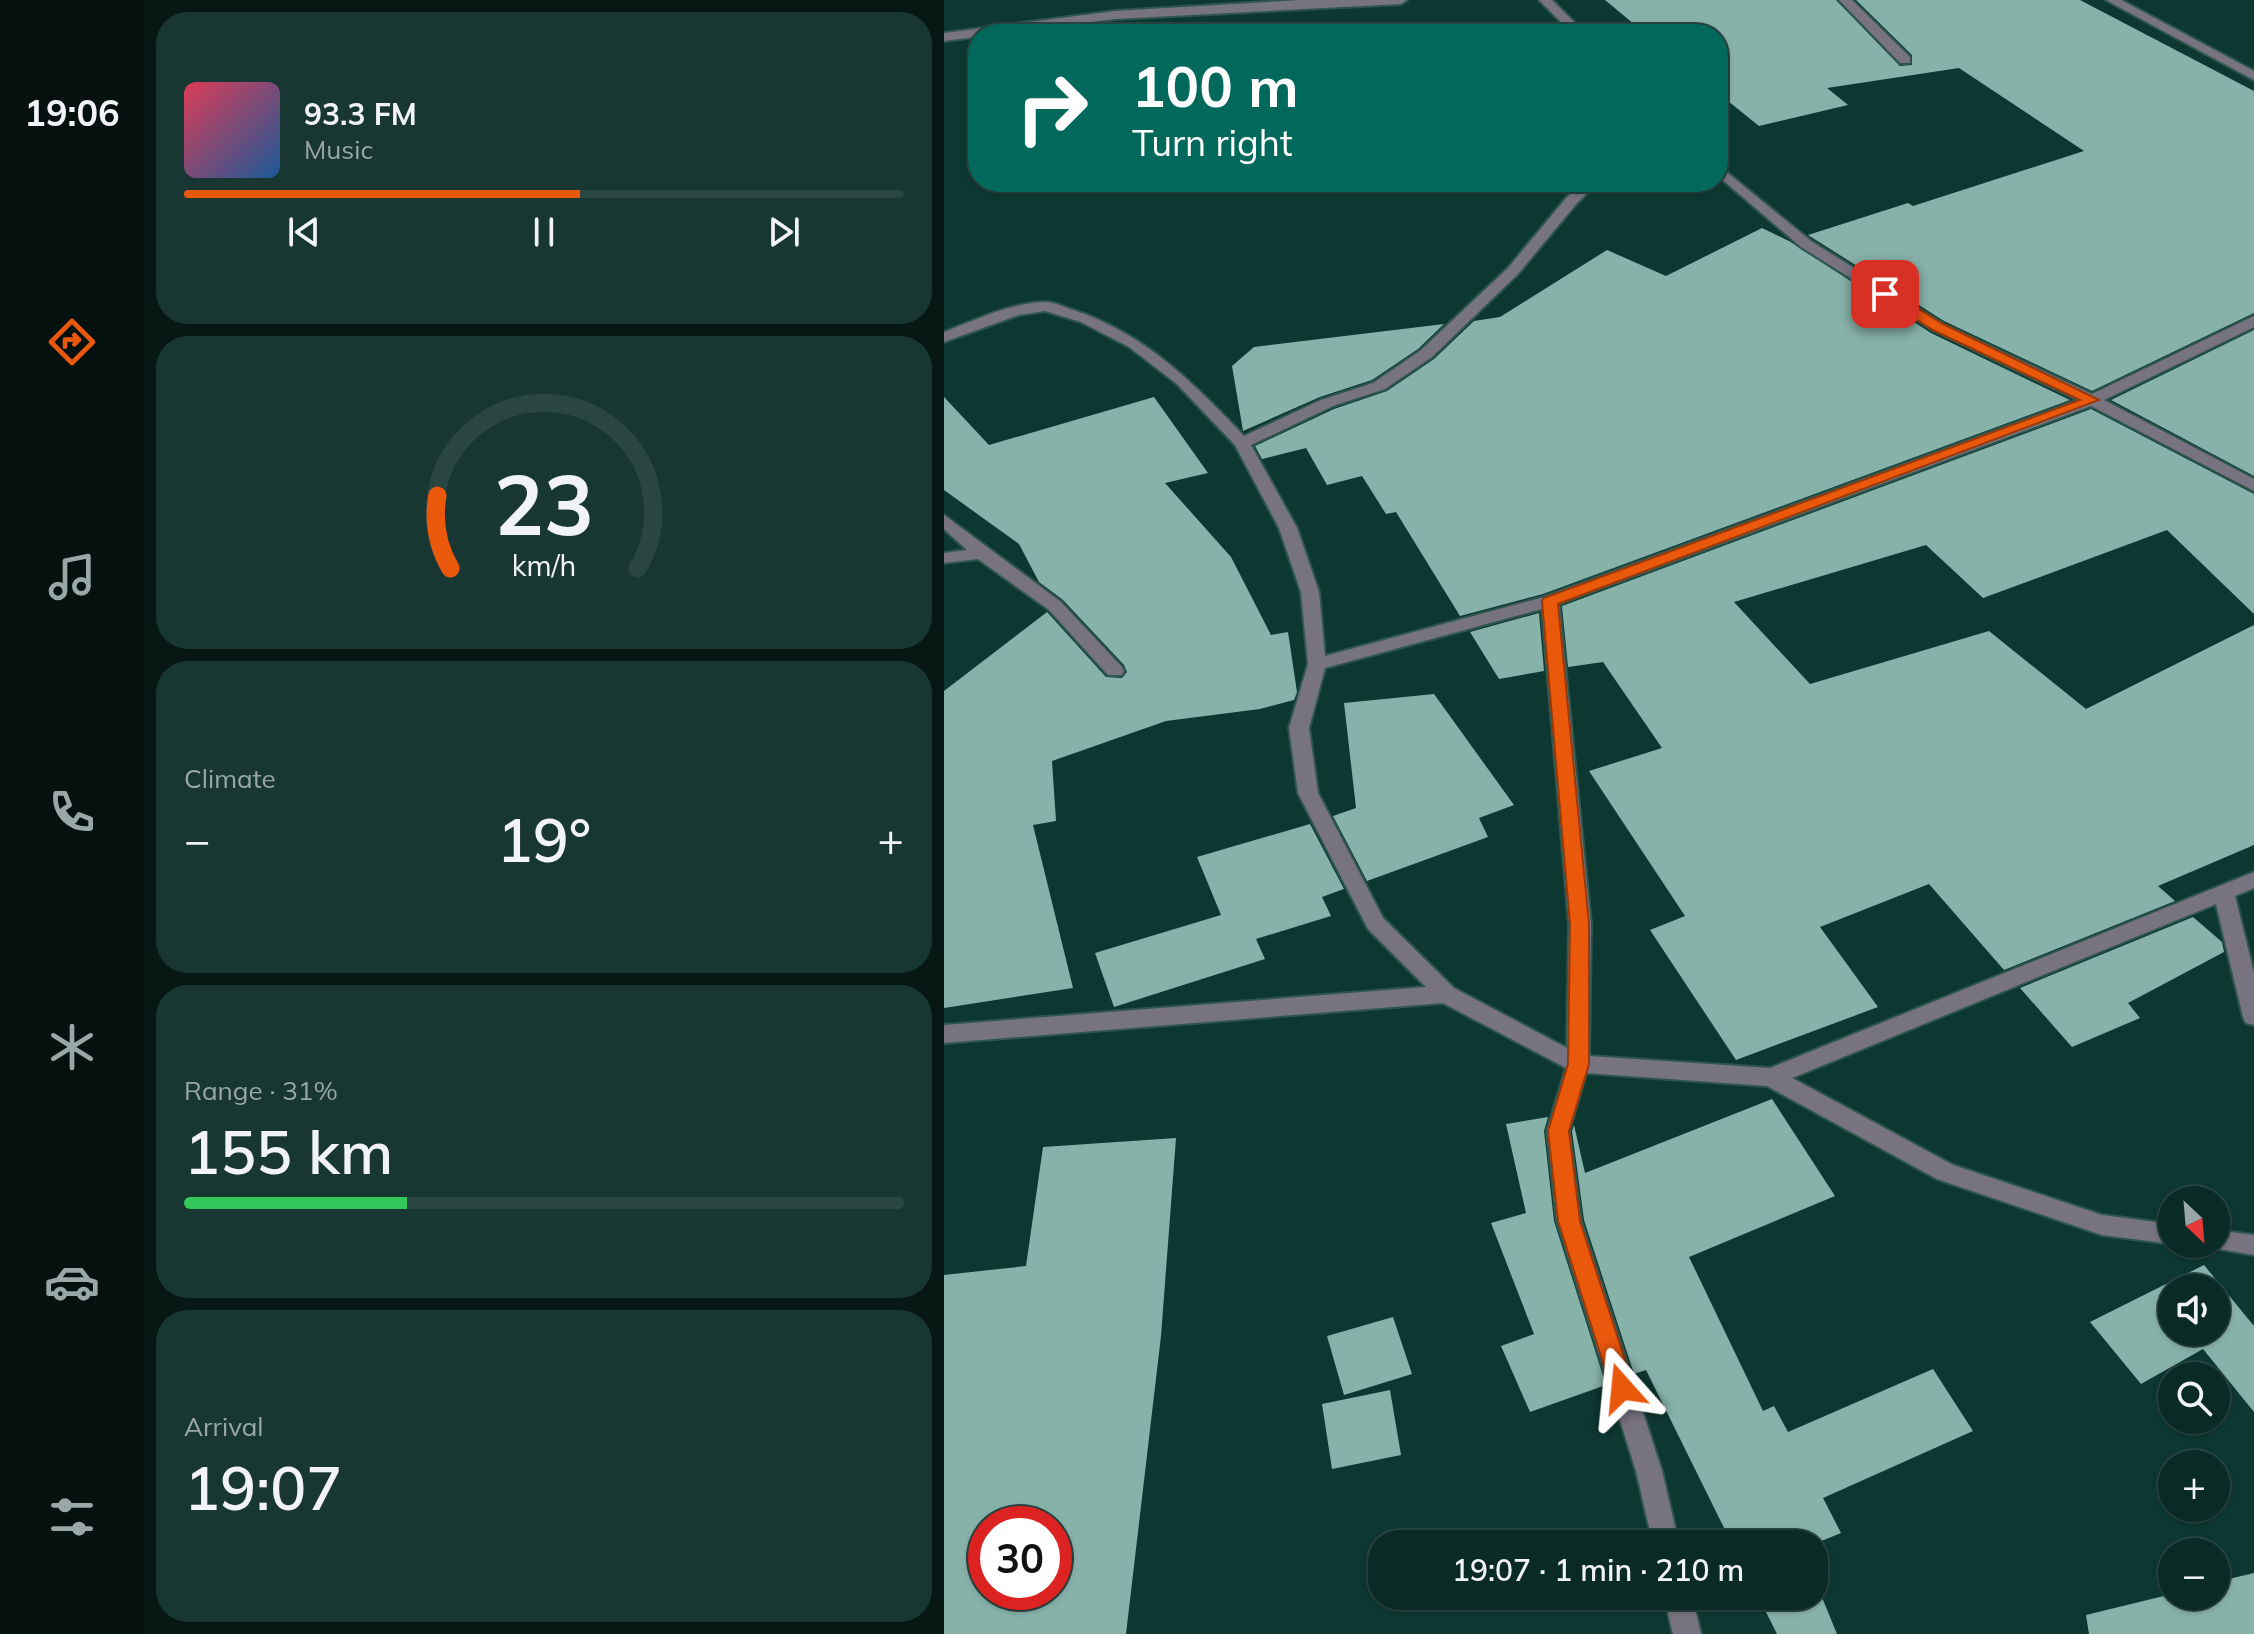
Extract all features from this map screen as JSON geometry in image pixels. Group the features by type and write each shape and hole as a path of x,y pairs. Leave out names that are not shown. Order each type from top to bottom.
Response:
{"street":[{"path":"1023,24 1152,6 1401,0"},
{"path":"1545,0 1570,24"},
{"path":"1845,0 1905,60"},
{"path":"2112,0 2254,76"},
{"path":"944,37 968,33"},
{"path":"1728,178 1806,244 1938,327 2092,400 2254,486"},
{"path":"1242,443 1327,403 1379,386 1426,354 1513,271 1581,192"},
{"path":"944,337 1016,311 1046,306 1086,319 1134,344 1183,381 1242,443 1288,528 1310,592 1317,664 1299,728 1308,793 1375,923 1446,994 1578,1064 1771,1077 1945,1172 2102,1225 2158,1232"},
{"path":"1317,664 1550,601 2092,400 2254,321"},
{"path":"944,520 981,553 1055,606 1115,671"},
{"path":"944,558 981,553"},
{"path":"1550,601 1580,924 1578,1064 1558,1131 1569,1221 1649,1471 1663,1530"},
{"path":"1771,1077 2254,880"},
{"path":"2224,893 2254,1017"},
{"path":"944,1034 1446,994"},
{"path":"2230,1242 2254,1245"},
{"path":"1681,1610 1687,1634"}],"building":[{"path":"1605,0 1836,0 1900,66 1912,65 1912,55 1856,0 2080,0 2254,91 2254,313 2092,391 1944,321 1808,235 1908,203 1913,206 2084,151 1959,68 1827,88 1848,105 1759,126 1728,101 1728,24 1634,24"},
{"path":"1762,228 1789,241 1931,333 2070,400 1543,594 1460,616 1396,512 1386,514 1362,476 1327,485 1306,448 1262,459 1255,446 1334,409 1387,391 1434,359 1474,321 1500,317 1607,250 1666,276"},
{"path":"1444,324 1418,349 1372,380 1320,397 1243,431 1232,366 1254,347"},
{"path":"2254,330 2254,476 2111,400"},
{"path":"944,397 989,445 1154,397 1208,473 1165,483 1231,557 1271,635 1288,632 1297,692 1294,700 1260,709 1166,721 1052,761 1056,821 1033,825 1073,988 944,1008 944,691 1047,612 1106,677 1122,678 1127,672 1124,665 1063,600 1039,582 1019,544 944,490"},
{"path":"2091,409 2254,494 2254,614 2167,530 1983,598 1926,545 1734,602 1810,684 1989,631 2086,709 2254,625 2254,845 2158,886 2175,901 2004,970 1929,884 1820,927 1878,1007 1736,1060 1650,930 1685,916 1589,771 1662,748 1603,662 1568,667 1562,606"},
{"path":"1539,613 1544,671 1499,679 1470,632"},
{"path":"1434,694 1514,805 1479,818 1488,837 1367,881 1333,816 1356,808 1344,703"},
{"path":"1310,824 1344,889 1322,897 1331,916 1256,939 1265,959 1114,1007 1095,953 1221,915 1197,857"},
{"path":"2193,917 2222,942 2224,952 2128,1003 2140,1018 2072,1047 2020,988"},
{"path":"1772,1099 1835,1196 1689,1257 1763,1411 1774,1406 1788,1432 1933,1369 1973,1431 1823,1498 1841,1533 1828,1538 1828,1530 1725,1530 1646,1370 1634,1374 1584,1220 1572,1131 1574,1125 1585,1173"},
{"path":"1548,1117 1544,1131 1554,1221 1606,1385 1530,1412 1501,1346 1534,1334 1491,1223 1526,1213 1506,1124"},
{"path":"1176,1138 1161,1336 1126,1634 944,1634 944,1275 1026,1266 1043,1147"},
{"path":"2204,1265 2211,1274 2186,1274"},
{"path":"2158,1288 2158,1346 2230,1346 2230,1297 2254,1326 2254,1412 2230,1382 2230,1362 2214,1362 2203,1349 2180,1362 2158,1362 2158,1374 2141,1384 2090,1322"},
{"path":"1393,1317 1412,1374 1344,1395 1327,1336"},
{"path":"1390,1390 1401,1455 1332,1469 1322,1404"},
{"path":"2254,1573 2254,1634 2089,1634 2086,1615 2158,1597 2158,1610 2230,1610 2230,1579"},
{"path":"1765,1610 1827,1610 1837,1634 1777,1634"}],"route":[{"path":"1622,1388 1569,1221 1558,1131 1578,1064 1580,924 1550,601 2092,400 1938,327 1885,294"}]}
